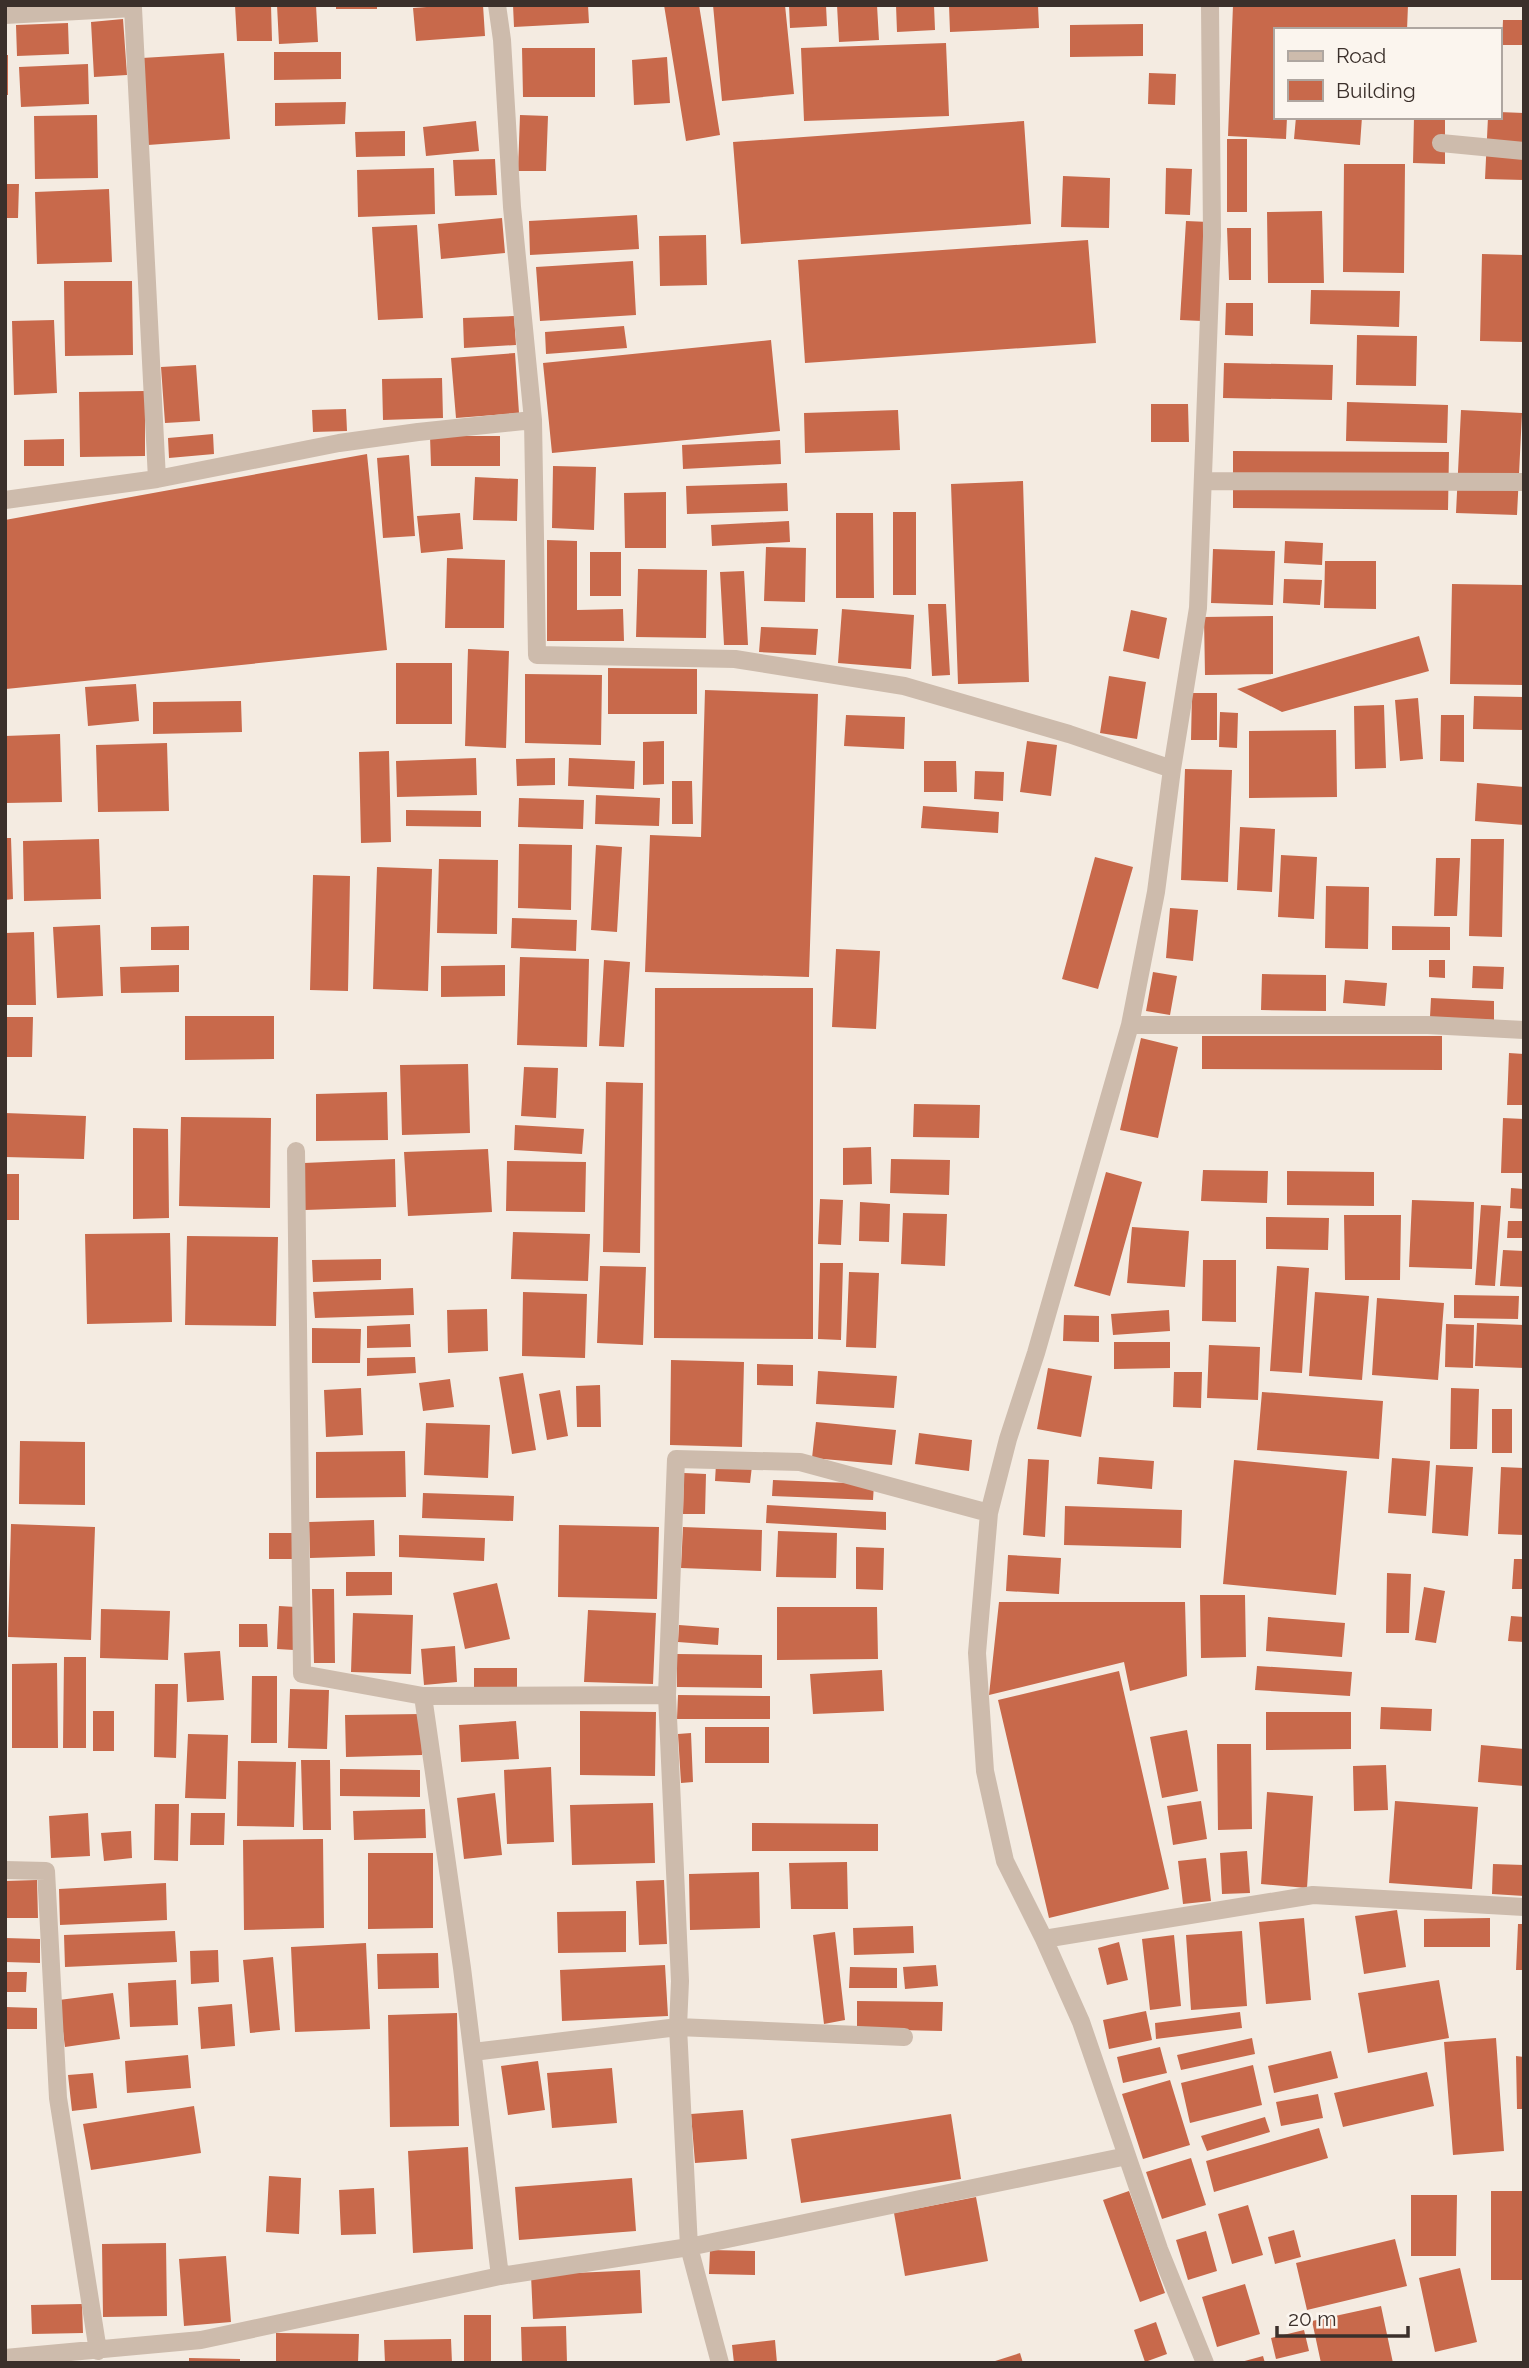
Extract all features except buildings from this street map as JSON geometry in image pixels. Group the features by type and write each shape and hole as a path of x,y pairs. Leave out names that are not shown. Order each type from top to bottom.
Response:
{"street":[{"path":"497,5 512,207 533,420 537,655 735,659 904,686 1069,734 1172,769"},
{"path":"1205,2363 1159,2249 1081,2022 1005,1861 985,1771 977,1653 989,1513 1008,1439 1036,1353 1130,1025 1156,892 1172,769 1198,608 1212,236 1210,5"},
{"path":"5,15 132,6 157,479"},
{"path":"1441,143 1524,151"},
{"path":"5,500 157,479 340,443 533,420"},
{"path":"1203,481 1524,482"},
{"path":"1130,1025 1427,1025 1511,1027 1524,1030"},
{"path":"296,1151 302,1674 423,1696 667,1695"},
{"path":"720,2363 690,2247 678,2027 680,1981 667,1695 676,1459 800,1462 989,1513"},
{"path":"423,1696 473,2052 500,2276"},
{"path":"5,1870 46,1871 58,2098 98,2351"},
{"path":"1044,1939 1313,1895 1524,1908"},
{"path":"473,2052 678,2027 904,2037"},
{"path":"5,2358 201,2340 500,2276 690,2247 1127,2156"}]}
